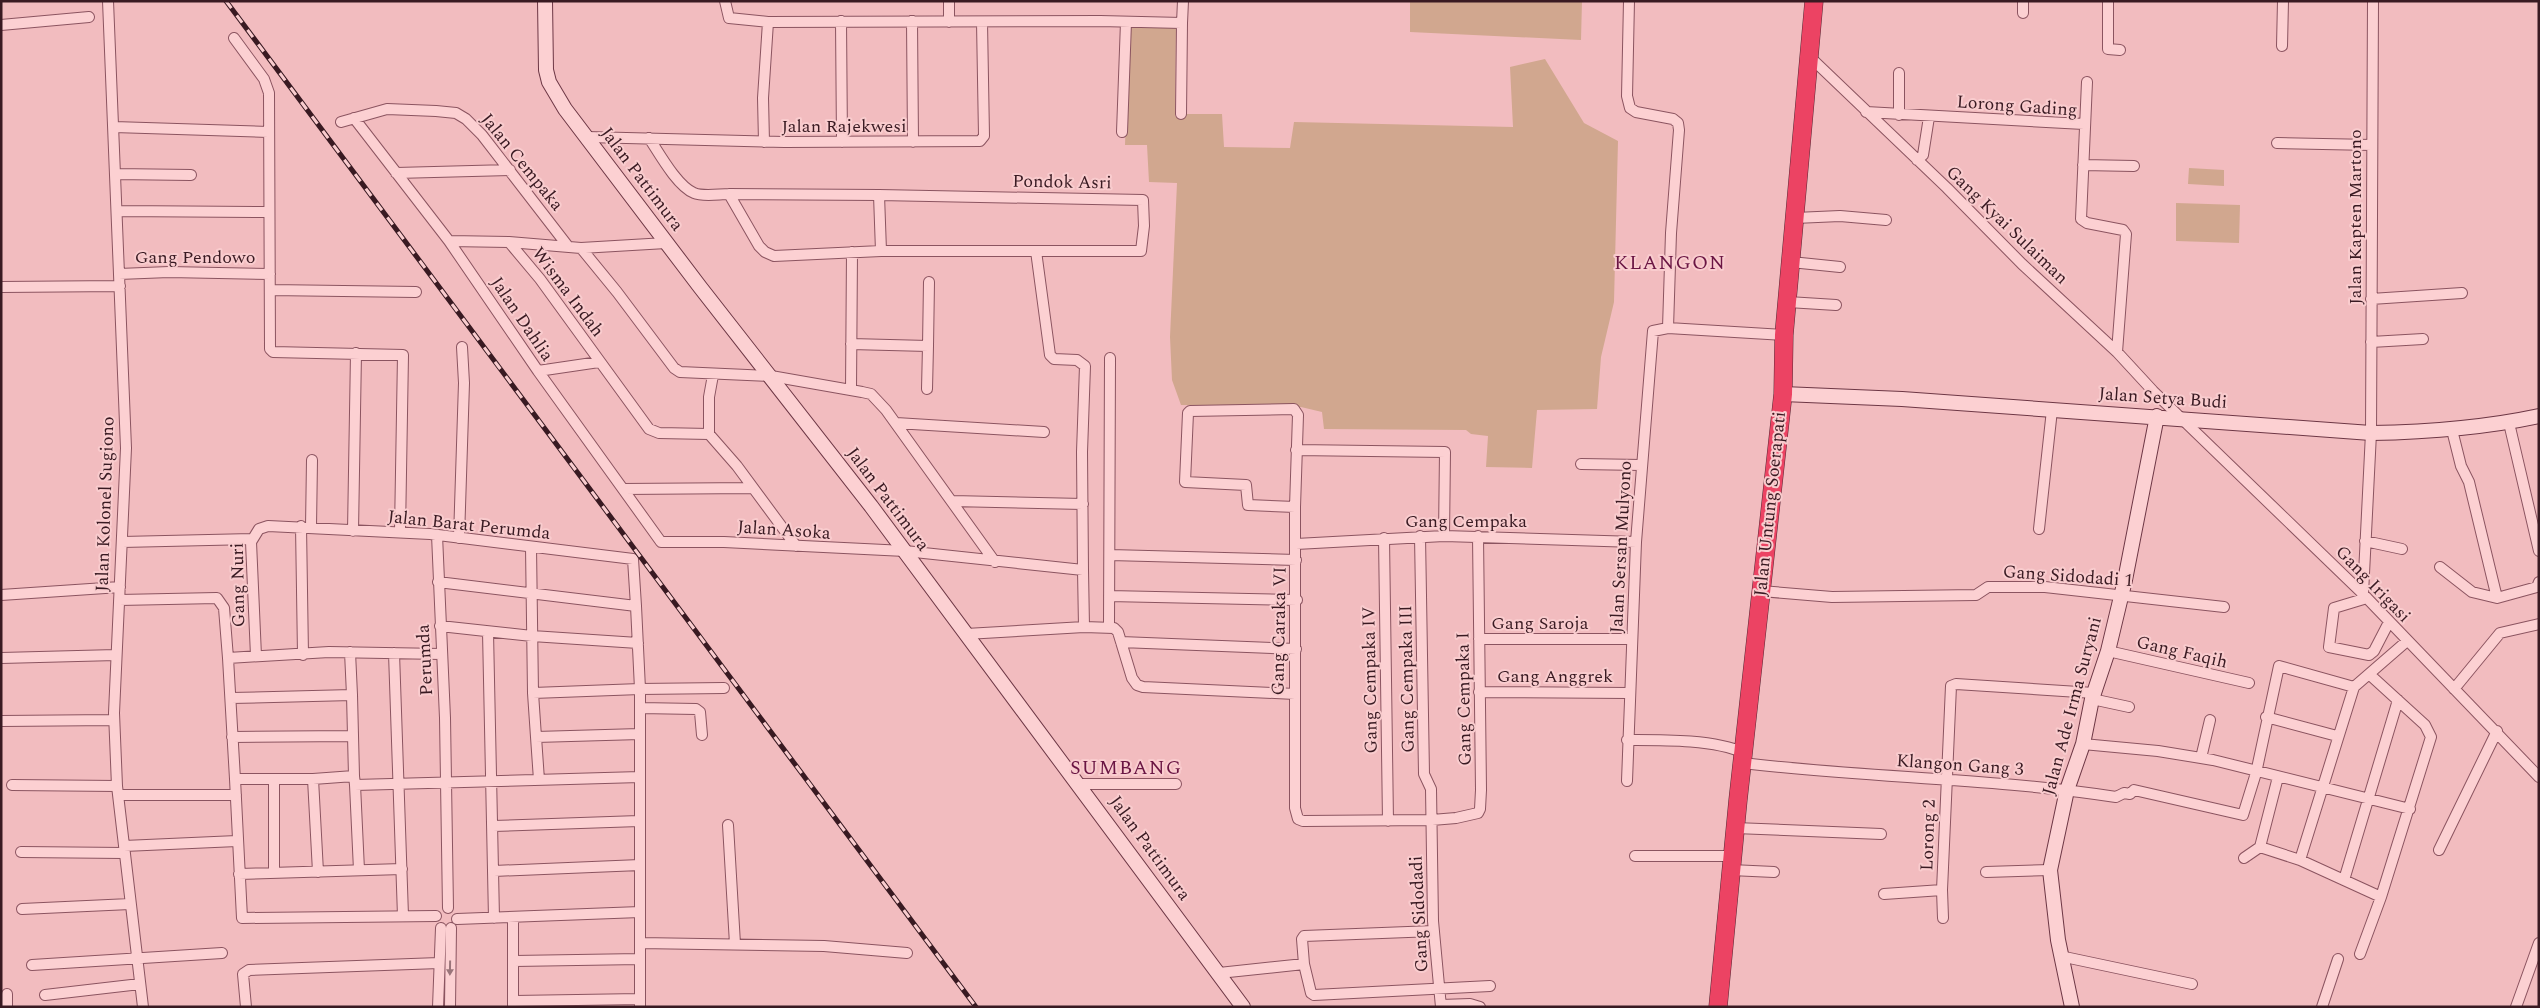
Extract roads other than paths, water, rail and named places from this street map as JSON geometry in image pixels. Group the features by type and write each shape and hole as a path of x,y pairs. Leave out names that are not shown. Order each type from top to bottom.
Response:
{"highway":[{"name":"Jalan Untung Soerapati","path":"1718,1007 1735,828 1783,394 1784,335 1814,1"}],"street":[{"name":"Jalan Kolonel Sugiono","path":"108,1 126,448 114,720 117,790 143,1007"},
{"name":"Jalan Pattimura","path":"545,1 546,70 549,82 565,109 666,243 905,551 1243,1007"},
{"path":"725,1 729,18 768,22 1182,23"},
{"path":"949,1 949,22"},
{"path":"1181,114 1182,1"},
{"path":"1629,1 1626,96 1630,108 1636,112 1673,119 1678,123 1679,130 1671,233 1668,328 1784,335"},
{"path":"2023,1 2023,13"},
{"path":"2108,1 2108,49 2120,50"},
{"path":"2282,46 2283,1"},
{"name":"Jalan Kapten Martono","path":"2365,596 2365,541 2371,433 2373,1"},
{"path":"1,25 89,17"},
{"path":"840,21 842,142"},
{"path":"912,21 913,142"},
{"path":"764,142 763,98 768,22"},
{"name":"Jalan Rajekwesi","path":"587,137 764,142 913,142 983,139 982,22"},
{"path":"1122,132 1126,22"},
{"path":"234,38 267,86 270,274 269,347 272,351 401,354 404,356 400,532"},
{"name":"Gang Kyai Sulaiman","path":"1810,57 2022,264 2117,352 2180,418"},
{"path":"1899,74 1899,115"},
{"path":"2084,124 2086,82"},
{"name":"Jalan Cempaka","path":"341,122 387,110 456,114 466,119 510,170 567,245"},
{"name":"Lorong Gading","path":"1866,112 1929,117 2084,124 2080,216 2082,221 2126,232 2117,352"},
{"path":"1917,160 1924,155 1929,117"},
{"name":"Jalan Dahlia","path":"354,118 449,241 538,371 661,542"},
{"path":"114,127 268,132"},
{"path":"649,138 673,172 695,194 879,195 881,251"},
{"path":"2277,143 2372,145"},
{"path":"2083,165 2134,166"},
{"path":"396,173 510,170"},
{"path":"115,174 191,176"},
{"name":"Pondok Asri","path":"729,194 759,246 768,254 774,256 881,251 1141,251 1144,226 1143,200 879,195"},
{"path":"117,211 269,212"},
{"path":"1795,218 1840,216 1886,220"},
{"name":"Wisma Indah","path":"449,241 567,245 581,248 666,243"},
{"name":"Wisma Indah","path":"509,242 540,279 599,362 650,429 659,433 709,434"},
{"path":"581,248 617,292 674,368 687,374 771,376 871,394 896,423 995,562"},
{"path":"1036,251 1050,355 1054,360 1077,360 1085,366 1082,452 1084,627"},
{"path":"851,390 852,252"},
{"path":"1791,262 1840,267"},
{"name":"Gang Pendowo","path":"119,274 168,272 270,274"},
{"path":"928,389 929,282"},
{"path":"1,287 120,286"},
{"path":"270,290 416,292"},
{"path":"2371,298 2462,292"},
{"path":"1788,302 1836,305"},
{"name":"Jalan Sersan Mulyono","path":"1627,780 1627,740 1636,542 1653,331 1668,328"},
{"path":"2371,342 2423,339"},
{"path":"851,344 928,346"},
{"path":"459,538 464,383 462,347"},
{"path":"353,531 356,353"},
{"path":"1109,627 1110,358"},
{"name":"Wisma Indah","path":"538,371 599,362"},
{"path":"713,375 709,397 709,434 754,488 796,546"},
{"name":"Jalan Setya Budi","path":"1783,394 1902,399 2371,433 2452,430 2539,416"},
{"name":"Gang Caraka VI","path":"1295,506 1248,505 1246,485 1185,482 1188,413 1194,409 1294,409 1298,415 1295,506 1297,600 1295,808 1298,819 1432,820"},
{"path":"2040,529 2052,410"},
{"name":"Jalan Ade Irma Suryani","path":"2072,1007 2060,956 2052,902 2050,870 2067,790 2083,744 2093,696 2108,652 2157,416"},
{"name":"Gang Irigasi","path":"2180,418 2365,596 2539,777"},
{"path":"2509,422 2539,551"},
{"path":"896,423 1044,432"},
{"path":"2452,430 2461,466 2470,482 2498,598"},
{"path":"1296,450 1445,452 1444,536"},
{"path":"302,655 306,526 312,460"},
{"path":"1581,464 1641,465"},
{"path":"623,489 754,488"},
{"path":"952,501 1083,504"},
{"name":"Jalan Barat Perumda","path":"306,526 353,531 437,535 633,559 636,606"},
{"name":"Gang Nuri","path":"256,656 252,539 263,527 306,526"},
{"name":"Perumda","path":"437,535 446,783 448,908"},
{"name":"Gang Cempaka","path":"1296,544 1420,536 1478,536 1636,542"},
{"name":"Gang Cempaka III","path":"1420,536 1424,774 1431,790 1432,820"},
{"name":"Gang Cempaka I","path":"1432,820 1474,815 1480,809 1478,536"},
{"name":"Gang Cempaka IV","path":"1384,538 1388,821"},
{"path":"122,542 252,539"},
{"path":"2365,541 2402,549"},
{"name":"Jalan Asoka","path":"661,542 905,551 1082,570"},
{"path":"531,547 530,593 533,693 538,780"},
{"path":"1110,556 1296,560"},
{"path":"2440,567 2472,592 2498,598 2537,586 2539,582"},
{"path":"438,582 636,606 640,689 640,1003 513,1004 513,918"},
{"path":"1,595 120,586"},
{"name":"Gang Sidodadi 1","path":"1761,591 1832,597 1976,595 1988,587 2035,587 2121,594 2224,607"},
{"path":"1109,596 1297,600"},
{"path":"2365,596 2334,608 2329,647 2368,655 2374,651 2389,622"},
{"path":"119,600 217,598 224,608 236,779 240,915 244,919 436,916"},
{"path":"2454,689 2500,634 2539,624"},
{"path":"440,626 532,636 638,643"},
{"path":"966,634 1109,627 1118,632 1132,678 1137,685 1143,687 1295,694"},
{"path":"488,632 494,826 494,918"},
{"name":"Gang Saroja","path":"1479,639 1632,639"},
{"path":"2300,860 2320,789 2354,687 2407,641"},
{"path":"1121,642 1296,649"},
{"path":"350,652 359,870"},
{"path":"228,658 350,652 441,654"},
{"name":"Gang Faqih","path":"2108,652 2249,683"},
{"path":"394,653 403,916"},
{"path":"1,658 116,655"},
{"path":"2256,773 2266,717 2279,666 2354,687"},
{"path":"2360,954 2410,809 2431,737 2425,725 2369,674"},
{"name":"Lorong 2","path":"1943,918 1942,890 1951,686 1956,684 1979,685 2093,696"},
{"path":"533,693 724,688"},
{"name":"Gang Anggrek","path":"1479,692 1629,693"},
{"path":"231,698 352,695"},
{"path":"2093,696 2129,708"},
{"path":"2344,880 2398,700"},
{"path":"640,708 696,709 700,712 702,735"},
{"path":"2266,717 2337,736"},
{"path":"1,721 114,720"},
{"path":"2201,758 2210,720"},
{"path":"2439,850 2497,732"},
{"path":"536,737 640,734"},
{"path":"232,737 352,736"},
{"name":"Klangon Gang 3","path":"1627,740 1693,742 1734,748 1743,758 1946,781 2067,790 2116,797 2124,793 2130,794 2134,790 2243,815 2256,773"},
{"path":"2083,744 2158,751 2201,758 2320,789 2410,809"},
{"path":"236,779 446,783 640,777"},
{"path":"2244,858 2260,847 2278,777"},
{"path":"274,779 274,872"},
{"path":"314,779 318,872"},
{"path":"1079,784 1176,784"},
{"path":"12,785 236,795"},
{"name":"Gang Sidodadi","path":"1432,820 1434,931 1441,1006"},
{"path":"494,826 639,821"},
{"path":"728,825 735,944"},
{"path":"1735,828 1881,834"},
{"path":"21,852 124,850 237,841"},
{"path":"2260,847 2300,860 2381,897"},
{"path":"1635,856 1732,863 1774,872"},
{"path":"494,871 640,865"},
{"path":"238,874 402,869"},
{"path":"1986,872 2050,870"},
{"name":"Lorong 2","path":"1884,894 1942,890"},
{"path":"22,909 130,904"},
{"path":"446,928 437,924 436,916 439,910 448,908 456,913 457,919"},
{"path":"438,1007 439,963 446,928 457,919 640,912"},
{"path":"446,928 450,1007"},
{"path":"1434,931 1304,936 1302,940 1304,964 1311,992 1314,995 1490,986"},
{"path":"640,943 824,946 907,953"},
{"path":"2516,1007 2538,948"},
{"path":"32,964 222,953"},
{"path":"2060,956 2192,984"},
{"path":"514,961 640,958"},
{"path":"2322,1007 2338,959"},
{"path":"246,1007 243,974 249,970 439,963"},
{"path":"1219,973 1304,964"},
{"path":"45,995 140,984"},
{"path":"7,994 7,1007"},
{"path":"1441,1006 1470,1004 1480,1007"}],"railway":[{"path":"226,1 976,1007"}],"district":[{"name":"KLANGON","path":"1670,263"},
{"name":"SUMBANG","path":"1126,768"}]}
